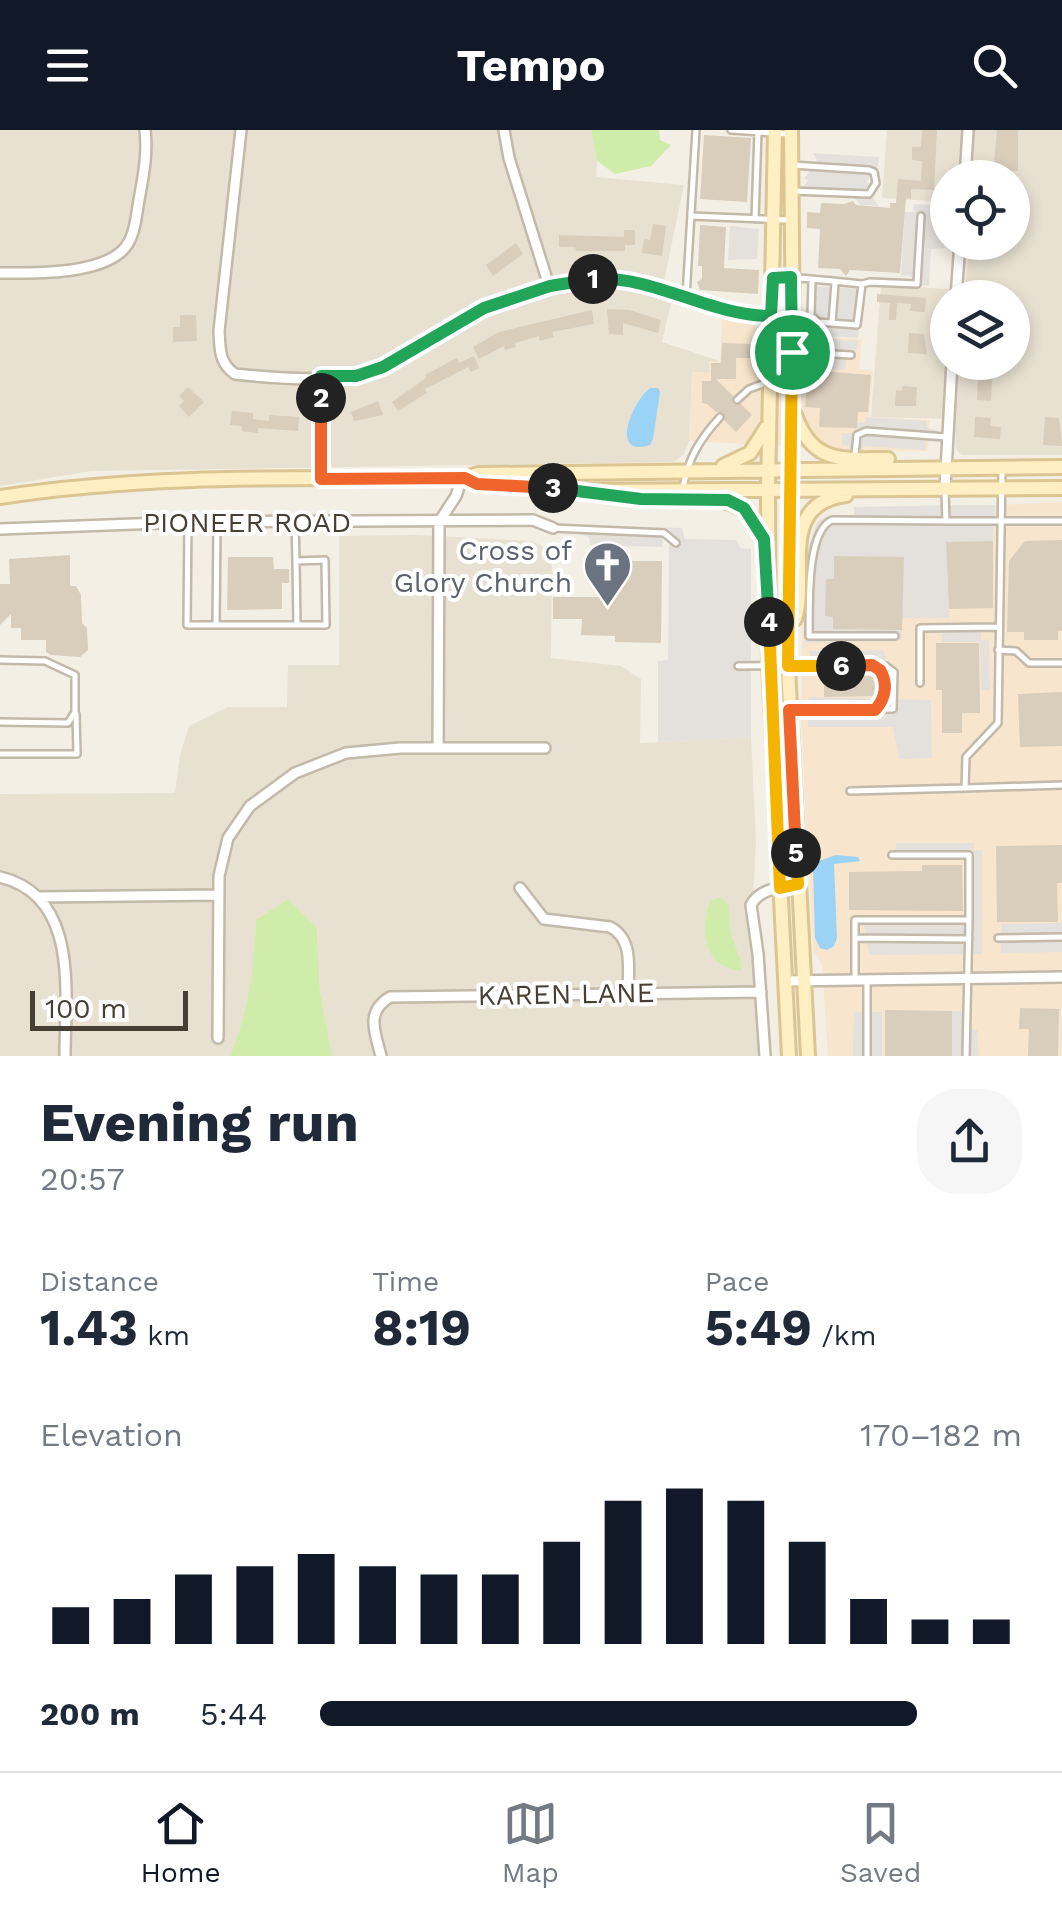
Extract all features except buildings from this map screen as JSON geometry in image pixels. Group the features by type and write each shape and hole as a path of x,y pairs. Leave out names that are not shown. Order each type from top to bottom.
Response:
{"main road":[{"path":"775,132 768,560 771,710 790,1056"},
{"path":"791,132 788,666 808,1056"},
{"path":"792,406 802,433 816,450 856,463"},
{"path":"708,469 733,464 750,453 765,434 769,411"},
{"path":"0,497 136,482 463,478 790,468 894,459 945,468 1062,467"},
{"path":"463,478 477,484 584,490 1062,488"},
{"path":"789,635 798,612 800,531 808,517 822,503 839,496 910,489"},
{"path":"584,490 641,499 728,500 744,508 755,521 768,560"}],"street":[{"path":"0,274 66,271 120,253 130,242 142,180 145,130"},
{"path":"242,130 219,331 221,356 234,374 356,376 383,367 484,308 550,286 622,279 734,313 771,316"},
{"path":"504,130 509,158 550,286"},
{"path":"966,160 968,130"},
{"path":"321,376 321,479"},
{"path":"945,489 951,380"},
{"path":"438,748 439,522 463,478"},
{"name":"PIONEER ROAD","path":"0,529 188,522 533,520 553,528"},
{"path":"218,1038 219,876 228,838 237,820 271,788 320,762 373,749 545,748"},
{"path":"0,876 38,897 50,911 63,945 64,1056"},
{"path":"764,1056 750,905 757,895 798,884"},
{"path":"520,888 544,919 610,927 619,932 626,947 628,993"},
{"path":"38,897 219,895"},
{"path":"785,980 1062,977"},
{"name":"KAREN LANE","path":"381,1056 374,1025 375,1008 390,997 761,992"}],"lane":[{"path":"686,297 696,130"},
{"path":"732,130 791,132"},
{"path":"756,220 758,132"},
{"path":"789,191 869,194 876,183 874,172 868,170 790,165"},
{"path":"692,216 789,220"},
{"path":"773,278 917,284 921,216"},
{"path":"812,281 811,315 818,322 857,325 862,284"},
{"path":"832,323 834,282"},
{"path":"792,352 851,355"},
{"path":"737,400 754,386 770,382"},
{"path":"683,491 686,469 699,440 720,417"},
{"path":"856,463 858,436 866,431 946,437"},
{"path":"966,788 966,757 998,723 1002,467"},
{"path":"945,489 946,521"},
{"path":"895,636 809,636 812,556 822,527 832,520 1062,521"},
{"path":"294,521 297,625"},
{"path":"188,522 187,625 326,625 325,560 296,560"},
{"path":"216,522 216,625"},
{"path":"553,528 664,532 676,544"},
{"path":"920,683 920,628 998,627"},
{"path":"998,650 1016,651 1029,663 1062,663"},
{"path":"0,660 45,661 76,675 78,754 0,754"},
{"path":"738,666 872,665 886,666 894,672 893,710 771,710"},
{"path":"872,665 884,676 882,702 875,710"},
{"path":"0,722 68,723 76,712"},
{"path":"850,791 1062,784"},
{"path":"892,856 969,854 966,1056"},
{"path":"855,978 855,920 969,920"},
{"path":"998,938 1062,937"},
{"path":"855,938 969,939"},
{"path":"867,978 867,1056"}],"shaded area":[{"path":"0,130 591,130 596,177 684,185 661,296 672,299 662,342 720,361 709,373 693,372 689,441 684,454 674,462 91,471 0,486"},
{"path":"887,130 1062,130 1062,455 962,455 956,450 955,419 871,417 881,285 930,288 930,380 1030,380 1030,280 966,280 968,260 1030,260 1030,160 930,160 930,201 882,198"},
{"path":"813,153 879,157 878,166 866,182 871,183 867,191 879,206 861,205 854,198 854,190 804,187 808,180 804,179 817,161"},
{"path":"914,204 930,205 929,286 901,275 905,212 913,212"},
{"path":"730,226 759,229 757,259 728,260"},
{"path":"814,286 858,289 854,320 858,338 810,335"},
{"path":"722,317 757,326 759,335 862,339 859,369 873,371 869,417 930,420 928,451 689,441 692,372 709,373 709,361 720,361"},
{"path":"809,338 858,341 857,350 846,361 845,370 807,368"},
{"path":"866,417 927,421 927,428 937,430 936,442 925,441 926,450 863,446 862,453 850,453 849,446 842,445 842,433 852,433 858,423 865,423"},
{"path":"1062,502 1062,1056 828,1056 822,964 813,950 801,722 803,575 817,522 827,516 854,515 854,507"},
{"path":"995,505 993,541 946,542 949,618 902,618 904,557 835,556 834,579 826,580 825,616 833,617 833,629 902,630 902,640 805,643 806,555 817,522 827,516 854,515 854,507"},
{"path":"572,525 682,528 685,539 737,540 740,548 751,549 751,737 658,742 658,661 668,660 669,539 663,539 662,547 590,545 589,537 573,532"},
{"path":"339,536 532,541 552,551 551,658 621,666 641,679 640,743 751,737 756,842 753,899 765,1056 332,1056 320,991 317,928 256,920 254,977 243,1027 230,1056 0,1056 0,794 175,793 189,726 228,707 287,707 288,665 339,665"},
{"path":"942,632 981,632 981,640 989,640 990,690 981,690 980,642 942,642"},
{"path":"883,650 887,660 812,660 809,651"},
{"path":"809,697 931,700 932,758 899,759 893,727 808,727"},
{"path":"896,843 974,843 974,850 982,850 982,954 869,955 864,925 973,924 973,850 896,850"},
{"path":"1062,923 1062,952 1001,953 1001,924"},
{"path":"952,1011 961,1011 973,1030 977,1030 979,1056 952,1056"},
{"path":"854,1012 882,1012 882,1056 853,1056"}],"green space":[{"path":"591,130 659,130 660,140 671,145 651,166 615,174 597,161"},
{"path":"721,897 729,906 730,931 741,971 719,963 705,935 710,901"},
{"path":"288,899 317,928 320,991 332,1056 230,1056 249,990 256,920"}],"water":[{"path":"650,388 660,392 653,439 650,445 637,447 627,436 628,426 637,404"},
{"path":"836,855 858,857 860,861 834,864 837,938 827,950 820,948 815,938 813,868 819,861"}],"place":[{"name":"Cross of Glory Church","path":"607,608"}],"route":[{"path":"791,277 792,352 788,666 872,665 884,676 885,689 875,710 789,710 798,884 780,888 768,560 761,530 750,514 728,500 641,499 584,490 477,484 465,478 321,479 321,376 356,376 383,367 467,317 507,299 550,286 608,278 634,281 734,313 771,316 773,278 791,277"}]}
